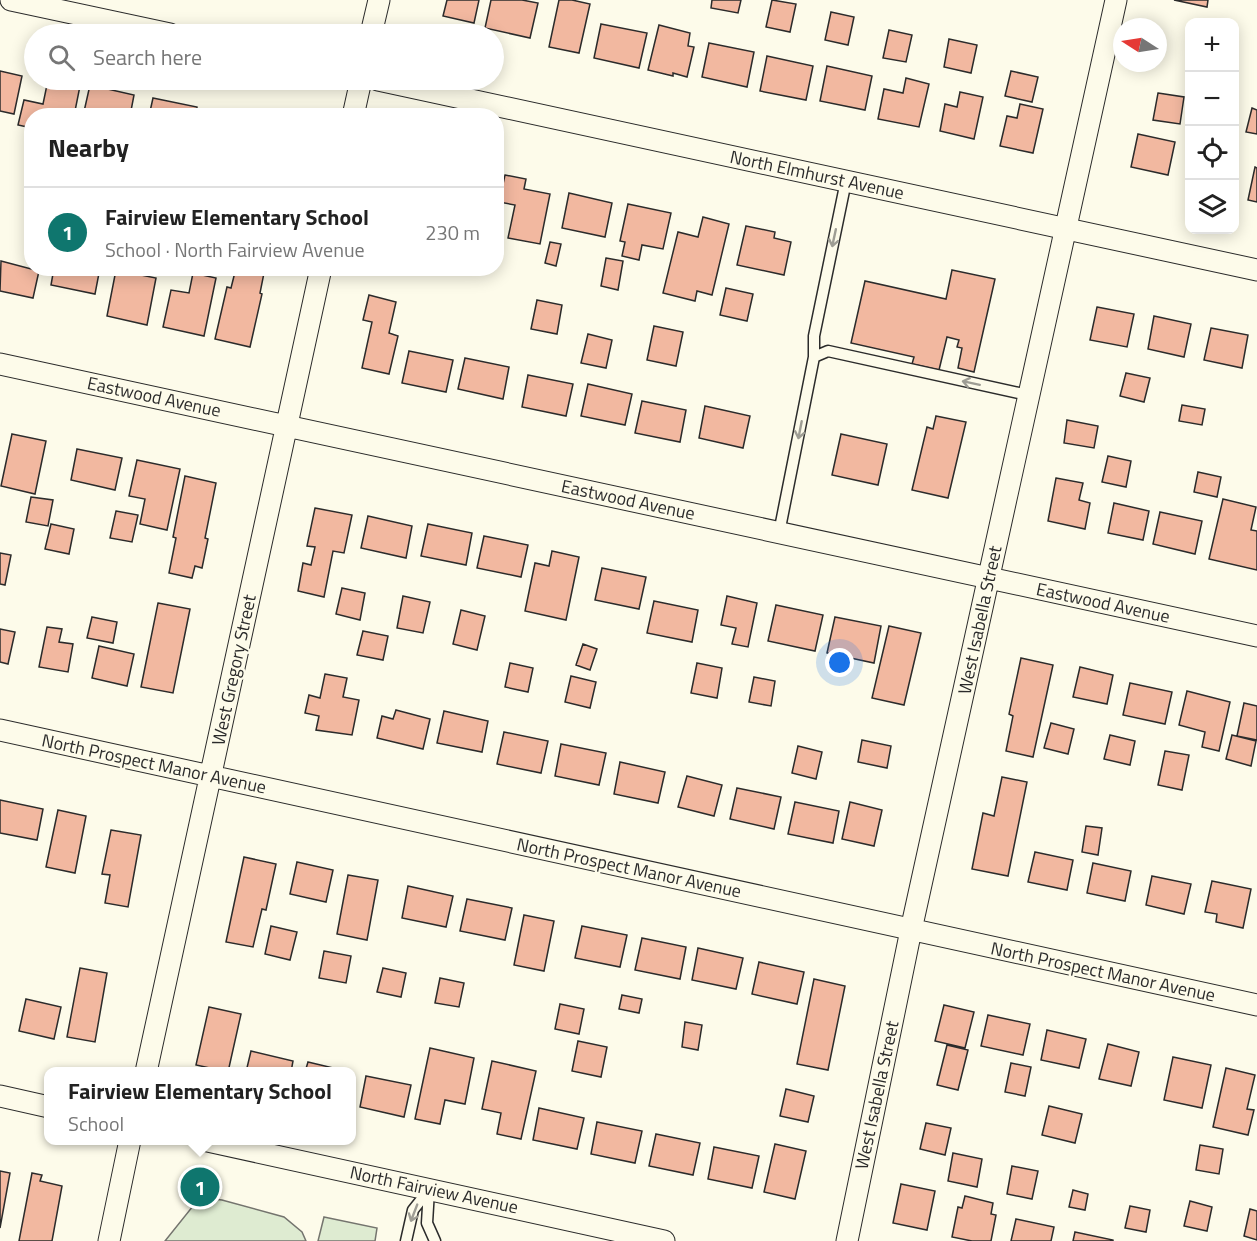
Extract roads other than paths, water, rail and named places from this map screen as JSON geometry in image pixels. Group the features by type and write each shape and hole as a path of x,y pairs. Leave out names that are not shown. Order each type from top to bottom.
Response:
{"street":[{"path":"10,0 123,24"},
{"path":"373,24 379,0"},
{"name":"West Isabella Street","path":"847,1241 911,930 1116,0"},
{"path":"355,108 359,90"},
{"name":"North Elmhurst Avenue","path":"424,90 1257,270"},
{"name":"West Gregory Street","path":"147,1067 319,276"},
{"name":"Eastwood Avenue","path":"0,364 1257,636"},
{"name":"North Prospect Manor Avenue","path":"0,730 1257,1005"},
{"path":"0,1096 44,1106"},
{"path":"109,1241 129,1145"},
{"name":"North Fairview Avenue","path":"226,1145 664,1241"}],"lane":[{"path":"779,533 814,357 814,336 846,181"},
{"path":"814,357 828,351 1028,395"},
{"path":"406,1241 412,1210 429,1189"},
{"path":"429,1189 427,1223 435,1241"}],"place":[{"name":"Fairview Elementary School","path":"200,1187"}]}
